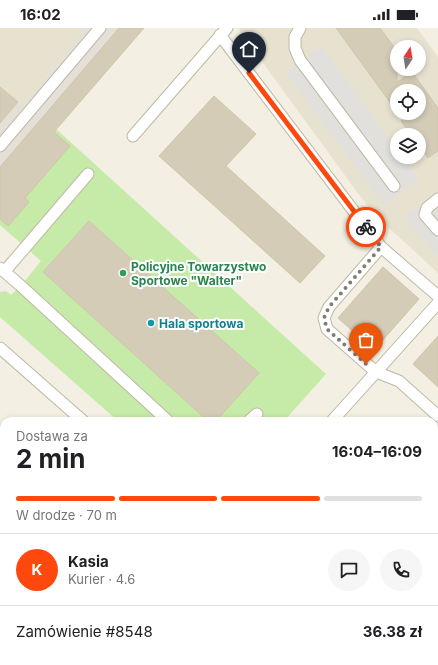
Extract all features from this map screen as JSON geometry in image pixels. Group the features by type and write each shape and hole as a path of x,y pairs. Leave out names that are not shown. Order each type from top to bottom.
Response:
{"lane":[{"path":"0,146 100,28"},
{"path":"300,28 295,37 295,48 300,60 394,186"},
{"path":"133,136 224,32 381,247 438,296"},
{"path":"88,174 2,270 164,417"},
{"path":"438,199 427,208 425,214 438,230"},
{"path":"381,247 329,307 324,318 327,329 376,372 399,381 438,416"},
{"path":"336,417 438,303"},
{"path":"0,348 78,417"}],"shaded area":[{"path":"0,28 85,28 24,107 18,102 0,95"},
{"path":"85,28 143,28 0,194 0,95 4,90 24,107"},
{"path":"240,28 417,28 426,40 390,40 390,76 426,76 426,40 438,57 438,273 376,216 239,30"},
{"path":"321,47 390,140 390,164 408,164 419,179 384,205 286,73"},
{"path":"427,200 435,211 438,208 438,256 404,217"}],"green space":[{"name":"Policyjne Towarzystwo Sportowe \"Walter\"","path":"56,129 326,374 288,417 113,417 0,317 0,292 6,291 11,295 21,286 41,261 0,225 0,194"}],"building":[{"path":"119,28 144,28 54,132 70,146 25,198 29,202 8,226 0,219 0,167"},
{"path":"336,28 380,28 390,42 390,76 397,76 397,82 406,76 415,76 421,84 390,84 390,102"},
{"path":"0,87 18,102 0,123"},
{"path":"426,91 438,108 438,151 428,158 426,155 426,128 406,128 401,121 426,120"},
{"path":"214,96 256,134 226,166 325,256 300,283 159,156"},
{"name":"Hala sportowa","path":"89,221 259,373 220,417 204,417 43,272"},
{"path":"383,267 419,299 374,350 338,318"},
{"path":"438,336 438,387 413,364"}],"way so far":[{"path":"366,227 381,247 329,307 324,318 327,329 366,364"}],"place":[{"name":"Policyjne Towarzystwo Sportowe \"Walter\"","path":"123,273"},
{"name":"Hala sportowa","path":"151,323"}],"route":[{"path":"249,73 366,227"}]}
